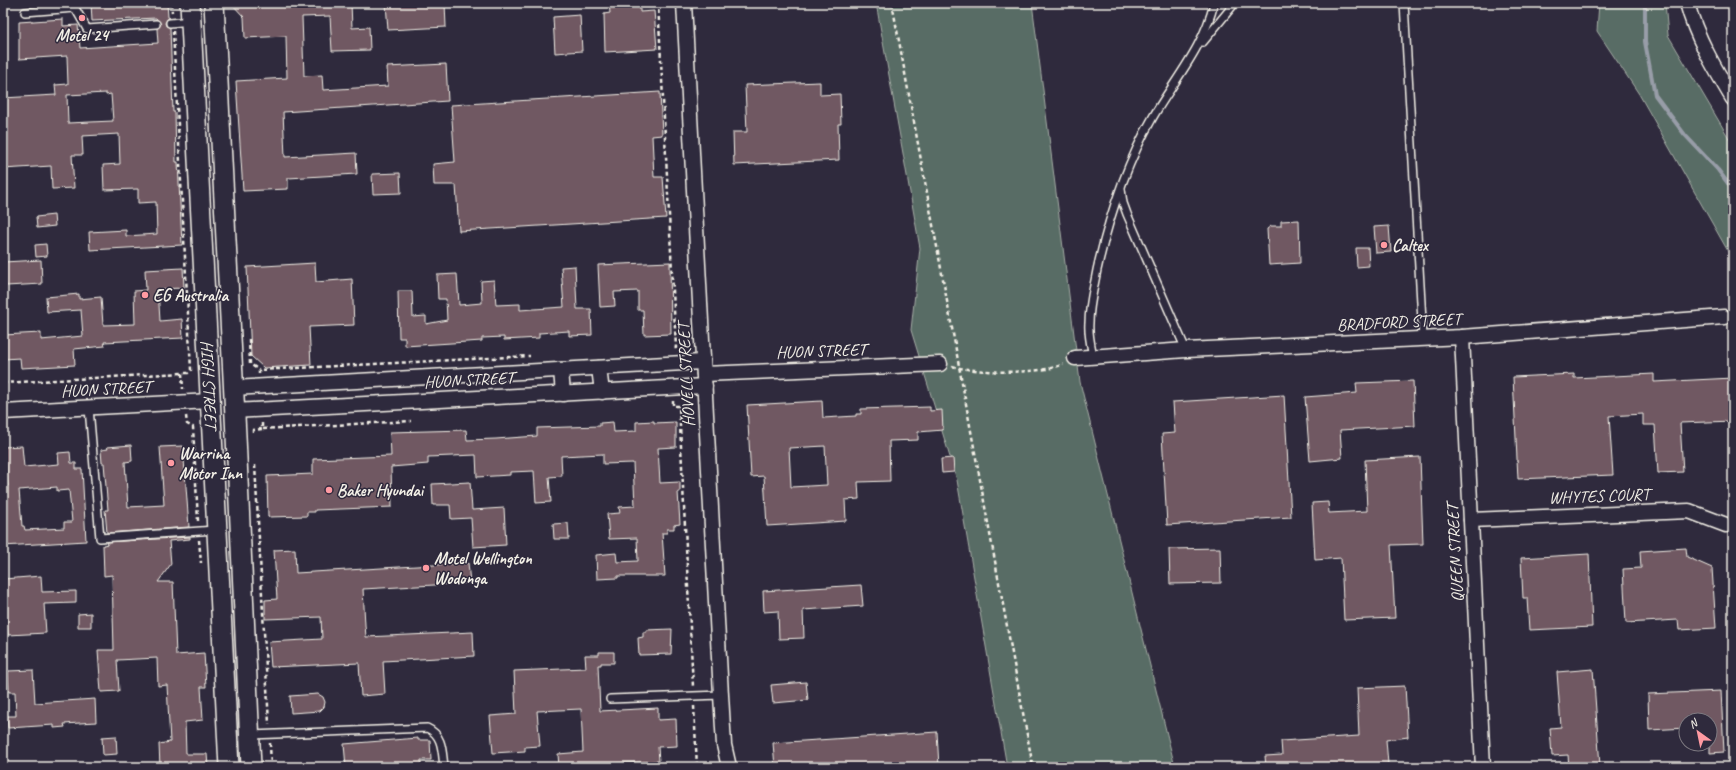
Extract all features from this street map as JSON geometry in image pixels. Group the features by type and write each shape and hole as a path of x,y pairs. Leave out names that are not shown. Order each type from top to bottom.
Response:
{"main road":[{"name":"HIGH STREET","path":"214,3 250,767"},
{"name":"HIGH STREET","path":"190,12 218,530 229,767"},
{"path":"210,401 232,388"},
{"path":"210,401 234,411"}],"street":[{"name":"HOVELL STREET","path":"684,3 721,695 724,744 728,767"},
{"path":"1687,3 1698,35 1719,77 1733,99"},
{"name":"BRADFORD STREET","path":"1075,358 1186,350 1462,337 1724,317"},
{"name":"QUEEN STREET","path":"1462,337 1483,767"},
{"name":"HUON STREET","path":"232,388 599,368 704,374 940,364"},
{"path":"599,368 602,392"},
{"path":"561,370 563,394"},
{"name":"HUON STREET","path":"234,411 602,392 704,374"},
{"path":"432,377 434,400"},
{"path":"332,383 334,406"},
{"name":"HUON STREET","path":"3,412 210,401"},
{"name":"WHYTES COURT","path":"1471,520 1689,510 1726,525"},
{"name":"HOVELL STREET","path":"722,767 724,744"}],"lane":[{"path":"1093,356 1089,331 1091,305 1103,245 1122,181 1153,117 1194,53 1207,28 1214,3"},
{"path":"1194,53 1235,3"},
{"path":"1404,3 1423,338"},
{"path":"25,12 74,6 87,29 156,24"},
{"path":"171,23 190,12"},
{"path":"1122,181 1122,198 1127,214 1186,350"},
{"path":"89,408 100,538 218,530"},
{"path":"610,699 721,695"},
{"path":"249,735 427,728 436,734 440,741 444,767"}],"path":[{"path":"3,383 188,373 191,370 171,3"},
{"path":"892,3 1034,767"},
{"path":"959,369 1038,371 1058,367 1075,358"},
{"path":"182,373 187,424 193,427 201,568"},
{"path":"254,437 253,430 262,429"},
{"path":"255,460 271,767"}],"green space":[{"path":"876,3 1032,3 1080,382 1175,767 1007,767 957,480 911,330 920,248"},
{"path":"1599,3 1665,3 1668,35 1733,145 1733,260 1639,94 1597,31"}],"building":[{"path":"91,3 167,3 168,17 170,18 167,19 165,23 166,26 170,28 173,112 175,112 176,162 178,162 182,245 90,250 89,232 126,230 126,236 157,234 156,202 138,203 138,189 104,190 103,165 120,164 119,134 82,136 83,155 72,155 74,188 52,189 51,166 3,169 3,98 56,95 55,85 68,84 67,56 19,59 19,22 63,19 63,26 78,25 80,48 158,43 157,29 161,24 156,18 92,21","holes":["106,93 106,95 111,94 113,121 68,123 67,95"]},
{"path":"231,3 351,3 352,28 369,27 370,50 332,51 330,16 302,17 304,76 322,75 323,90 388,86 387,67 446,64 448,101 283,112 285,157 356,153 357,174 288,178 288,189 243,191 236,81 287,78 286,36 245,38 244,17"},
{"path":"386,3 445,3 446,27 388,30"},
{"path":"609,3 640,3 640,12 654,11 657,49 605,52 604,14 610,13"},
{"path":"580,15 582,51 555,53 553,17"},
{"path":"820,82 820,95 840,94 841,124 838,124 839,160 734,165 733,132 747,132 745,85"},
{"path":"660,92 662,135 652,136 654,177 663,177 666,218 459,231 456,185 434,185 433,164 455,162 451,105"},
{"path":"400,173 401,193 373,194 372,174"},
{"path":"54,215 55,226 37,228 36,217"},
{"path":"1299,220 1300,263 1269,265 1267,229 1271,226 1281,226 1281,221"},
{"path":"1389,226 1391,252 1376,253 1374,227"},
{"path":"46,244 47,256 36,257 35,245"},
{"path":"1356,248 1368,248 1369,266 1357,267"},
{"path":"41,260 42,284 6,286 6,283 3,283 3,262"},
{"path":"670,262 671,334 644,335 643,310 638,310 638,291 614,292 615,306 600,307 598,265"},
{"path":"315,263 316,282 352,279 354,325 309,327 311,365 264,368 251,356 247,267"},
{"path":"575,266 577,309 591,309 592,335 569,336 569,331 539,333 539,338 504,340 504,337 482,338 482,341 405,346 405,338 399,338 398,291 412,291 413,317 426,316 426,324 447,320 446,299 438,299 437,275 457,274 459,305 482,303 481,281 494,280 496,305 520,304 520,310 564,307 561,267"},
{"path":"183,268 184,288 158,289 160,321 182,319 183,338 104,342 105,346 74,349 75,365 21,368 20,358 4,359 3,335 41,333 41,340 83,336 81,310 47,312 46,297 79,294 79,299 101,297 103,325 135,324 134,291 146,290 145,270"},
{"path":"1574,374 1574,378 1654,374 1654,382 1733,378 1733,421 1680,423 1683,472 1658,473 1655,425 1643,425 1643,414 1609,416 1613,475 1518,479 1513,377"},
{"path":"1413,381 1415,426 1340,430 1342,458 1310,461 1305,397 1357,393 1356,383"},
{"path":"1284,395 1291,517 1167,525 1162,434 1175,433 1173,402"},
{"path":"822,401 823,418 856,416 856,414 861,414 861,409 930,407 930,411 942,410 943,430 918,432 918,440 889,441 890,481 858,482 859,499 845,500 846,521 767,526 764,476 751,477 747,405","holes":["825,446 827,485 791,487 789,448"]},
{"path":"654,421 654,423 676,422 676,447 658,448 660,483 680,482 680,492 678,492 680,524 674,525 674,529 667,529 667,533 662,533 665,576 618,576 618,578 597,579 596,555 616,553 617,562 638,561 637,538 609,539 607,514 620,513 619,507 635,506 633,463 603,464 603,454 561,456 562,476 549,477 551,502 536,503 534,471 510,472 510,475 477,477 476,455 428,457 428,464 391,467 392,507 315,510 315,512 307,512 307,516 268,517 267,476 313,474 313,459 391,456 390,432 466,430 467,440 496,439 537,436 537,428 600,426 600,423 613,422 614,432 636,431 636,422"},
{"path":"131,445 132,461 125,462 128,507 164,505 160,447 183,446 189,527 107,533 105,510 108,510 104,463 102,463 101,450 108,449 107,447"},
{"path":"22,446 24,467 59,464 58,453 70,452 71,463 76,463 76,469 82,469 86,541 3,546 3,486 8,486 6,464 3,464 3,447","holes":["57,487 57,491 69,490 72,522 64,522 64,528 25,530 24,526 22,526 19,490"]},
{"path":"1420,457 1423,544 1391,545 1395,618 1344,620 1341,558 1315,560 1312,503 1328,502 1329,513 1367,511 1365,460"},
{"path":"953,458 954,472 942,473 941,459"},
{"path":"470,482 472,510 504,508 506,545 473,547 471,518 451,519 450,505 433,505 432,484"},
{"path":"568,523 569,539 554,539 553,524"},
{"path":"190,537 190,539 169,541 171,564 158,582 173,582 176,655 204,653 206,687 201,687 203,720 185,722 186,754 207,754 208,767 160,767 159,744 170,742 167,685 158,686 157,658 117,660 119,691 101,692 98,650 114,650 112,575 104,576 103,545 108,544 107,542"},
{"path":"1220,548 1221,583 1170,584 1169,549"},
{"path":"1686,548 1687,557 1712,568 1716,628 1679,630 1678,620 1626,623 1623,569 1641,568 1640,551"},
{"path":"295,549 296,573 468,563 470,583 363,589 365,625 366,637 473,632 474,656 383,661 385,694 361,696 359,663 271,667 269,642 322,639 321,617 265,619 265,600 277,599 274,550"},
{"path":"1589,554 1592,627 1529,630 1527,598 1523,598 1521,558"},
{"path":"41,576 42,592 76,591 76,603 44,604 46,633 8,635 5,603 3,603 4,579"},
{"path":"861,585 863,606 803,610 804,638 779,639 778,611 764,612 763,591"},
{"path":"91,613 91,627 78,627 78,614"},
{"path":"672,629 671,654 639,655 638,638 643,637 643,632 647,632 646,630"},
{"path":"599,652 614,652 614,663 601,663 601,665 598,665 600,711 658,708 658,720 676,719 677,746 658,747 659,761 589,765 589,767 559,767 558,754 583,752 581,709 537,711 540,746 525,747 525,751 493,753 490,716 516,714 514,671 586,668 585,655 599,655"},
{"path":"1593,669 1600,766 1569,767 1568,755 1552,756 1550,728 1561,727 1557,672"},
{"path":"33,670 35,703 95,699 96,722 64,724 65,727 54,728 54,725 8,728 7,716 16,716 15,692 9,692 8,671"},
{"path":"806,682 808,700 773,703 771,685"},
{"path":"1405,686 1408,737 1386,740 1388,764 1329,767 1266,767 1265,756 1282,755 1281,741 1359,736 1357,688"},
{"path":"1721,691 1724,752 1710,753 1718,752 1718,712 1678,712 1678,728 1649,730 1648,694"},
{"path":"318,694 323,697 325,702 324,707 320,711 291,713 290,696"},
{"path":"937,732 939,767 775,767 773,743"},
{"path":"116,736 117,754 103,755 102,737"},
{"path":"418,738 418,740 430,740 431,760 421,760 421,767 346,767 344,744"}],"waterway":[{"path":"1645,3 1645,42 1655,95 1685,135 1718,170 1733,190"}],"place":[{"name":"Motel 24","path":"82,18"},
{"name":"Caltex","path":"1384,245"},
{"name":"EG Australia","path":"145,295"},
{"name":"Warrina Motor Inn","path":"171,463"},
{"name":"Baker Hyundai","path":"329,490"},
{"name":"Motel Wellington Wodonga","path":"426,568"}]}
